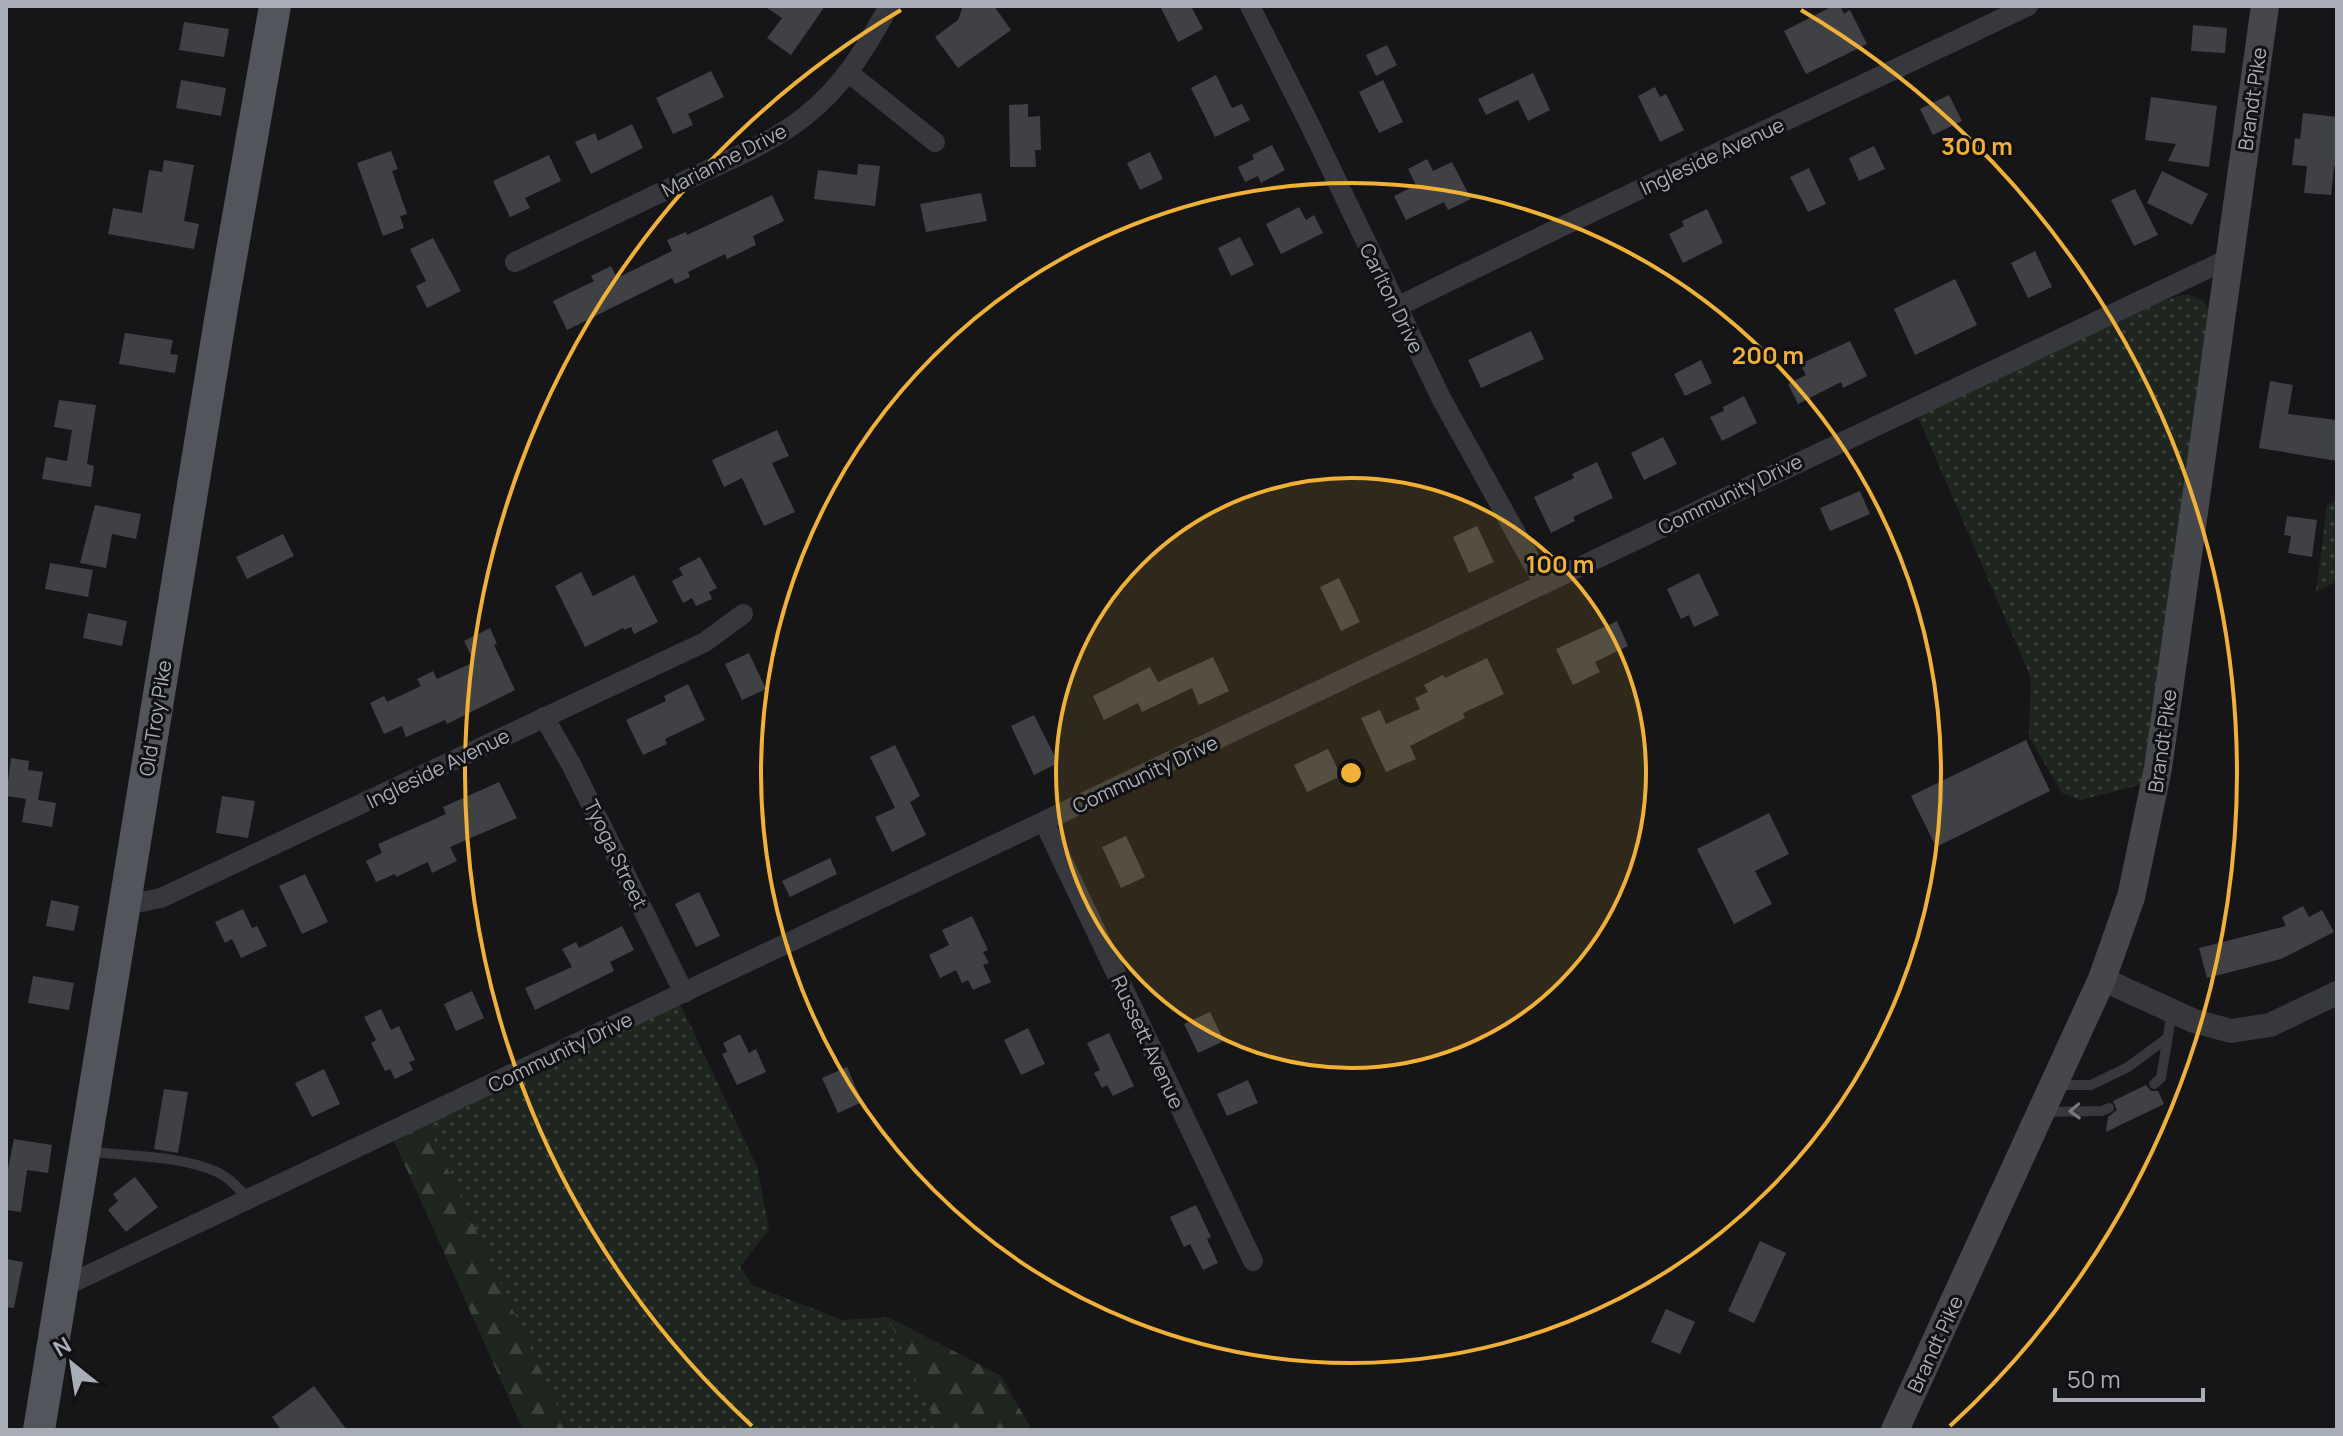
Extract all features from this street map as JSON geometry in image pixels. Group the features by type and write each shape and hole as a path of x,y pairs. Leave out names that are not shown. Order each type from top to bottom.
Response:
{"main road":[{"name":"Old Troy Pike","path":"39,1430 222,308 275,6"},
{"name":"Brandt Pike","path":"1895,1430 2102,979 2131,897 2154,797 2265,6"}],"street":[{"name":"Marianne Drive","path":"515,262 768,140 804,118 849,73 864,53 889,6"},
{"name":"Carlton Drive","path":"1250,6 1441,398 1544,584"},
{"name":"Ingleside Avenue","path":"1397,307 1535,238 1830,102 2028,6"},
{"path":"849,73 935,142"},
{"name":"Community Drive","path":"61,1288 2230,258"},
{"name":"Ingleside Avenue","path":"126,905 161,898 705,642 743,614"},
{"name":"Tyoga Street","path":"544,717 572,766 684,993"},
{"name":"Russett Avenue","path":"1044,822 1253,1261"},
{"path":"2102,979 2212,1027 2231,1031 2270,1025 2337,993"}],"lane":[{"path":"2154,1084 2161,1078 2173,1010"},
{"path":"2053,1085 2091,1085 2128,1067 2166,1039"},
{"path":"2041,1113 2102,1111 2109,1108"},
{"path":"84,1151 182,1162 216,1171 231,1180 249,1200"}],"green space":[{"path":"2187,294 2202,300 2212,314 2147,783 2081,800 2062,793 2029,737 2031,678 1918,417 2153,303"},
{"path":"2337,500 2337,581 2316,592 2327,506"},
{"path":"677,997 757,1167 769,1229 740,1267 752,1285 842,1320 888,1317 939,1430 568,1430 424,1118"},
{"path":"424,1118 568,1430 523,1430 391,1134"},
{"path":"888,1317 1000,1375 1032,1430 939,1430"}],"building":[{"path":"764,6 825,6 791,55 767,38 782,18"},
{"path":"963,6 994,6 1011,30 958,68 935,37 958,20"},
{"path":"1160,6 1191,6 1203,29 1178,42"},
{"path":"1833,6 1840,6 1844,14 1850,10 1867,44 1806,74 1784,31"},
{"path":"184,22 229,29 224,57 179,50"},
{"path":"2193,25 2227,28 2225,53 2191,51"},
{"path":"1387,45 1397,65 1376,76 1366,55"},
{"path":"711,71 724,97 688,114 693,125 673,134 656,98"},
{"path":"1533,73 1550,110 1528,121 1518,100 1486,115 1478,99"},
{"path":"1216,75 1232,108 1242,104 1250,120 1215,137 1191,88"},
{"path":"181,80 226,88 221,116 176,108"},
{"path":"1383,80 1403,122 1379,133 1359,92"},
{"path":"1655,87 1660,97 1666,94 1684,130 1660,142 1638,96"},
{"path":"1949,95 1962,121 1933,135 1920,109"},
{"path":"2151,97 2217,106 2209,167 2168,161 2176,144 2145,140"},
{"path":"1028,104 1028,117 1040,116 1041,150 1035,150 1036,167 1010,167 1009,105"},
{"path":"2303,113 2337,117 2337,167 2334,167 2331,195 2304,193 2307,166 2292,165 2295,138 2300,139"},
{"path":"632,124 643,148 591,174 575,142 595,133 598,141"},
{"path":"1272,145 1285,170 1261,183 1258,176 1245,182 1238,167 1254,159 1252,155"},
{"path":"1874,146 1885,169 1859,181 1849,158"},
{"path":"391,151 398,169 392,171 407,214 400,216 404,228 383,236 357,163"},
{"path":"1150,152 1163,179 1140,190 1127,163"},
{"path":"549,155 561,181 525,198 530,208 510,217 493,181"},
{"path":"1427,159 1433,171 1452,162 1471,199 1448,210 1444,202 1406,220 1394,196 1416,185 1408,169"},
{"path":"164,160 194,165 184,221 199,224 194,249 108,234 113,208 142,213 149,170 162,172"},
{"path":"858,164 880,166 875,206 814,199 818,170 857,175"},
{"path":"1809,168 1826,204 1808,212 1790,177"},
{"path":"2162,171 2208,194 2192,225 2147,203"},
{"path":"2135,189 2158,235 2134,246 2111,200"},
{"path":"981,193 987,221 926,232 920,204"},
{"path":"772,195 784,221 753,236 756,245 727,259 725,254 688,272 690,277 675,284 672,278 567,330 553,301 594,281 591,276 611,266 617,278 672,251 667,240 686,232 687,235"},
{"path":"1299,207 1306,220 1314,215 1323,233 1281,254 1266,224"},
{"path":"1707,209 1723,243 1683,263 1669,234 1684,226 1682,221"},
{"path":"1240,237 1254,265 1231,276 1218,248"},
{"path":"433,238 461,291 427,308 416,286 426,281 410,249"},
{"path":"2035,251 2052,287 2028,298 2011,263"},
{"path":"1955,279 1977,325 1915,355 1894,309"},
{"path":"1531,331 1544,359 1481,388 1468,360"},
{"path":"125,333 173,340 170,354 178,355 175,373 119,364"},
{"path":"1850,341 1867,376 1843,388 1841,382 1798,404 1788,384 1806,375 1800,364"},
{"path":"1701,360 1712,383 1685,396 1674,374"},
{"path":"2270,381 2293,385 2288,414 2337,420 2337,461 2259,448"},
{"path":"1744,396 1757,423 1722,441 1710,417"},
{"path":"59,400 96,405 87,464 94,466 91,487 42,479 46,457 67,461 72,430 54,427"},
{"path":"777,430 789,456 772,463 795,512 764,526 742,478 724,487 712,460"},
{"path":"1663,437 1677,464 1644,480 1631,453"},
{"path":"1597,462 1613,498 1573,517 1575,521 1551,533 1534,497 1574,478 1572,474"},
{"path":"1860,491 1870,514 1830,531 1820,508"},
{"path":"95,505 141,514 136,539 112,534 106,568 80,563"},
{"path":"2287,516 2317,520 2312,557 2288,553 2291,536 2284,535"},
{"path":"1477,526 1494,562 1469,573 1453,537"},
{"path":"283,534 294,556 247,579 236,557"},
{"path":"700,557 717,588 709,592 712,599 696,606 692,598 683,603 672,581 683,575 679,568"},
{"path":"50,563 93,570 88,597 45,589"},
{"path":"581,572 593,596 634,575 658,622 634,634 631,627 623,628 585,647 555,586"},
{"path":"1699,573 1719,615 1694,627 1689,615 1681,619 1667,589"},
{"path":"1339,578 1360,622 1341,631 1320,587"},
{"path":"88,613 127,621 122,646 83,638"},
{"path":"1617,621 1628,646 1595,662 1600,672 1573,685 1556,649"},
{"path":"490,628 497,644 494,645 515,690 447,724 445,720 406,737 402,726 384,734 370,703 384,696 387,702 421,686 417,679 433,671 437,679 474,662 464,641"},
{"path":"749,653 766,689 742,700 725,664"},
{"path":"1213,657 1229,691 1199,705 1192,688 1142,712 1138,703 1104,720 1093,696 1150,667 1158,682"},
{"path":"1487,658 1504,694 1463,713 1465,718 1410,746 1416,759 1386,772 1361,718 1380,710 1386,724 1420,709 1415,698 1428,692 1424,685"},
{"path":"688,684 705,720 665,739 667,744 643,755 626,720 666,701 664,696"},
{"path":"1034,715 1058,763 1034,775 1011,726"},
{"path":"2026,740 2050,791 1936,847 1911,796"},
{"path":"895,745 920,796 910,802 926,835 892,852 875,817 895,808 870,757"},
{"path":"1328,749 1341,776 1307,792 1294,765"},
{"path":"11,758 29,761 28,770 43,772 38,800 56,803 52,827 22,822 26,799 6,796"},
{"path":"499,782 517,818 450,847 457,861 432,873 428,862 396,877 395,874 376,882 366,861 382,853 378,844 446,814 443,807"},
{"path":"222,796 255,801 248,838 216,833"},
{"path":"1769,813 1789,854 1755,871 1772,904 1734,924 1697,849"},
{"path":"1126,836 1145,877 1121,888 1102,847"},
{"path":"830,858 837,874 790,897 782,881"},
{"path":"305,874 328,922 302,934 279,886"},
{"path":"699,892 720,936 696,947 675,904"},
{"path":"51,900 79,906 74,931 46,926"},
{"path":"2303,906 2309,917 2322,910 2334,932 2281,959 2207,978 2199,948 2286,926 2282,917"},
{"path":"243,909 252,928 257,926 267,946 241,958 232,939 225,943 215,922"},
{"path":"972,916 988,950 983,952 989,963 983,965 991,982 973,990 968,980 962,983 956,970 940,978 929,955 949,945 942,930"},
{"path":"622,926 634,950 610,962 614,971 535,1010 525,988 572,967 562,949 576,942 579,948"},
{"path":"33,976 74,983 69,1010 28,1003"},
{"path":"472,991 484,1018 456,1031 444,1004"},
{"path":"381,1009 391,1030 399,1026 415,1060 409,1062 413,1070 395,1079 390,1069 385,1071 371,1043 376,1040 364,1017"},
{"path":"1210,1012 1224,1041 1198,1053 1184,1024"},
{"path":"1028,1028 1045,1064 1021,1075 1004,1040"},
{"path":"1109,1033 1134,1086 1113,1096 1107,1085 1102,1088 1094,1073 1100,1070 1087,1043"},
{"path":"740,1034 749,1053 756,1049 766,1072 737,1085 722,1054 727,1052 723,1043"},
{"path":"847,1067 862,1102 838,1113 822,1078"},
{"path":"324,1069 340,1104 312,1117 295,1083"},
{"path":"1248,1080 1258,1103 1227,1116 1217,1094"},
{"path":"2146,1085 2151,1091 2158,1091 2164,1104 2106,1132 2108,1117 2117,1110 2113,1101"},
{"path":"164,1089 188,1092 178,1153 154,1149"},
{"path":"14,1139 52,1145 48,1173 27,1170 21,1212 6,1210 6,1178"},
{"path":"135,1177 158,1207 126,1232 108,1210 118,1201 113,1194"},
{"path":"1196,1205 1211,1237 1207,1239 1218,1263 1203,1270 1190,1244 1184,1247 1170,1217"},
{"path":"1760,1241 1786,1253 1754,1323 1728,1311"},
{"path":"6,1259 23,1262 14,1308 6,1307"},
{"path":"1666,1309 1695,1322 1680,1354 1651,1342"},
{"path":"314,1386 347,1430 281,1430 272,1417"}]}
